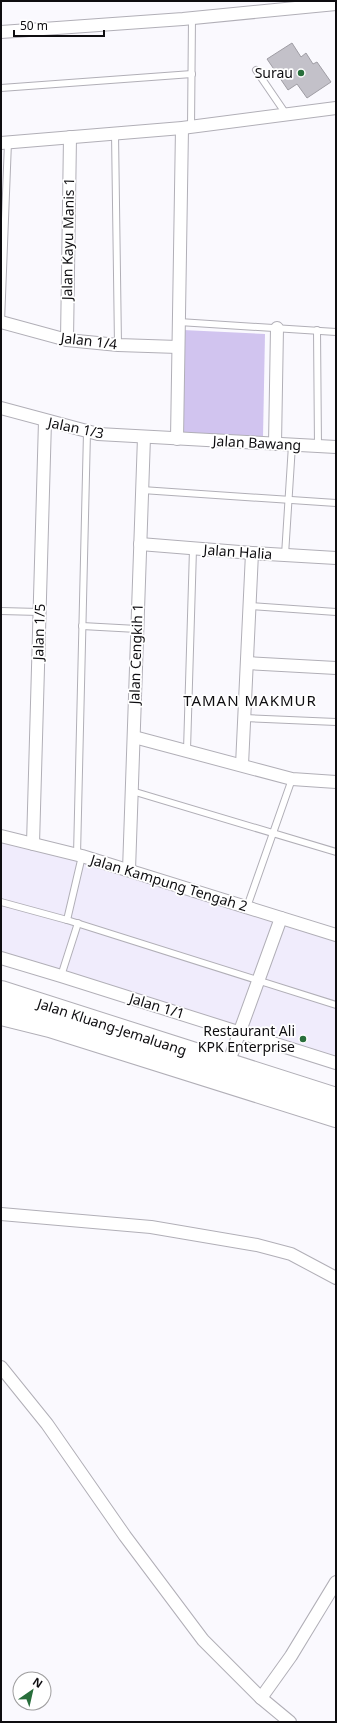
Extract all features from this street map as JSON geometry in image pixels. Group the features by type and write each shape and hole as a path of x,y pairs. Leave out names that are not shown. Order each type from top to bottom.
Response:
{"highway":[{"name":"Jalan Kluang-Jemaluang","path":"1,992 228,1064 335,1102"},
{"name":"Jalan Kluang-Jemaluang","path":"1,1014 335,1102"}],"street":[{"path":"1,32 192,18 336,4"},
{"path":"4,143 186,127 336,108"},
{"path":"177,439 178,347 186,127"},
{"name":"Jalan Kayu Manis 1","path":"67,340 70,137"},
{"name":"Jalan 1/4","path":"1,322 67,340 118,345 178,347"},
{"path":"275,444 277,328"},
{"name":"Jalan 1/3","path":"1,408 98,434 177,439"},
{"name":"Jalan 1/5","path":"33,844 45,421"},
{"name":"Jalan Cengkih 1","path":"129,870 144,437"},
{"name":"Jalan Bawang","path":"177,439 336,448"},
{"name":"Jalan Halia","path":"140,544 193,549 336,558"},
{"path":"242,765 252,553"},
{"path":"247,663 336,668"},
{"path":"134,737 292,778 336,782"},
{"name":"Jalan Kampung Tengah 2","path":"1,836 80,855 336,935"},
{"path":"228,1064 281,918"},
{"name":"Jalan 1/1","path":"1,958 336,1062"},
{"path":"1,1214 151,1227 257,1244 291,1254 336,1278"},
{"path":"1,1367 48,1424 125,1536 203,1640 260,1698 290,1722"},
{"path":"260,1698 291,1656 336,1582"}],"lane":[{"path":"186,127 192,74 192,18"},
{"path":"256,70 286,114"},
{"path":"1,88 192,74"},
{"path":"115,134 118,345"},
{"path":"1,322 4,143"},
{"path":"179,322 336,332"},
{"path":"317,330 318,446"},
{"path":"67,920 80,855 82,626 87,432"},
{"path":"285,555 292,445"},
{"path":"142,490 336,503"},
{"path":"187,750 193,549"},
{"path":"250,606 336,612"},
{"path":"1,611 39,612"},
{"path":"82,626 137,628"},
{"path":"245,718 336,722"},
{"path":"247,907 292,778"},
{"path":"132,791 336,852"},
{"path":"1,902 78,923 336,1005"},
{"path":"61,976 78,923"}],"shaded area":[{"path":"183,330 265,334 263,437 179,434"},
{"path":"1,841 84,861 336,940 336,1067 1,963"}],"building":[{"name":"Surau","path":"292,43 301,57 306,53 313,64 317,62 331,82 307,98 297,84 288,90 267,59"}],"place":[{"name":"Surau","path":"301,73"},
{"name":"Restaurant Ali KPK Enterprise","path":"303,1039"}],"district":[{"name":"TAMAN MAKMUR","path":"250,701"}]}
